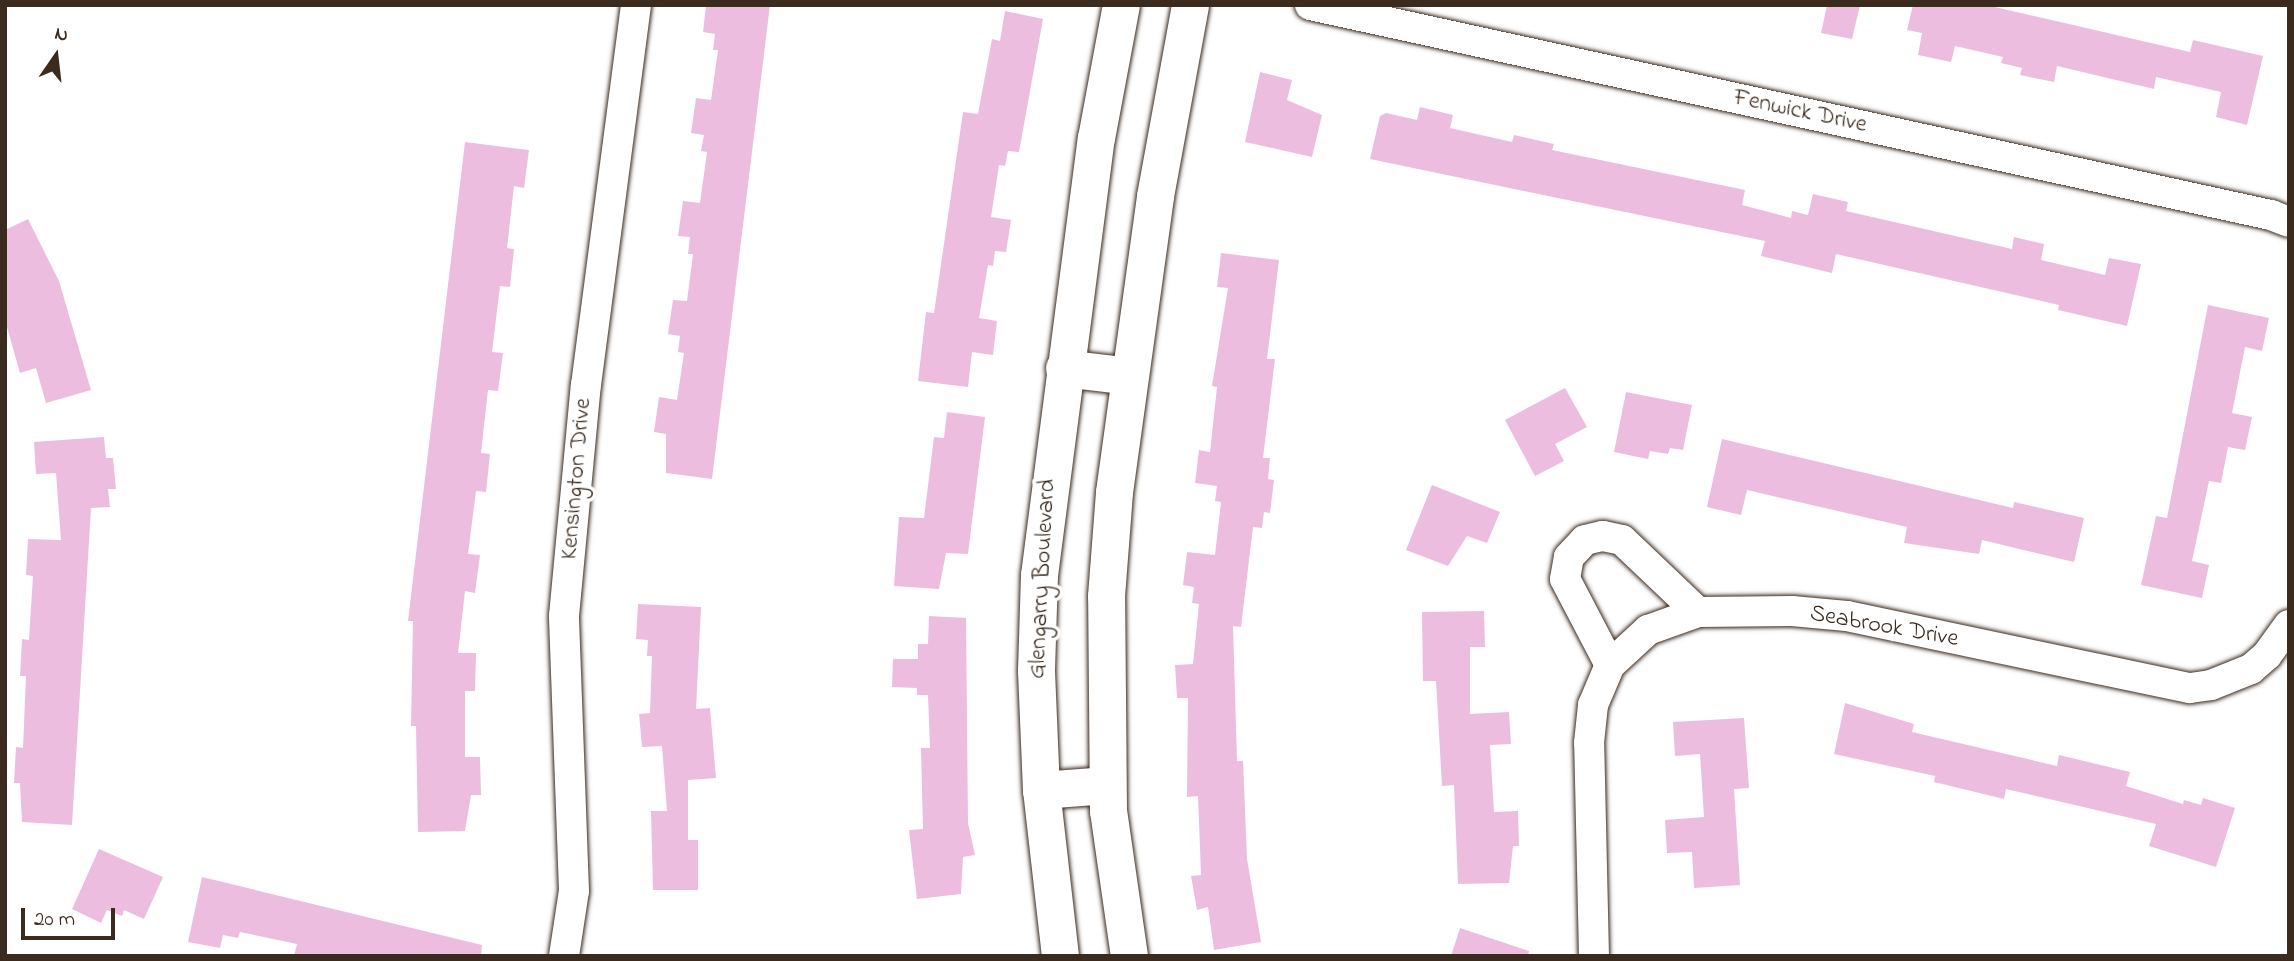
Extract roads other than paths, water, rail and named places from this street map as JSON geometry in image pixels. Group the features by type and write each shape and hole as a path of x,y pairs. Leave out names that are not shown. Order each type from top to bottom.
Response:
{"street":[{"name":"Kensington Drive","path":"564,956 575,891 564,616 586,384 636,5"},
{"name":"Glengarry Boulevard","path":"1060,956 1041,790 1036,670 1039,575 1096,138 1121,5"},
{"path":"1129,956 1107,785 1106,596 1130,376 1155,196 1190,5"},
{"name":"Fenwick Drive","path":"1310,5 2271,215 2289,222"},
{"path":"1064,368 1130,376"},
{"path":"1610,665 1569,594 1565,579 1569,557 1585,540 1603,536 1622,540 1698,612"},
{"name":"Seabrook Drive","path":"1594,956 1589,743 1593,705 1610,665 1648,630 1698,612 1792,611 1847,616 2174,687 2211,685 2251,669 2267,655 2289,625"},
{"path":"1041,790 1107,785"}]}
